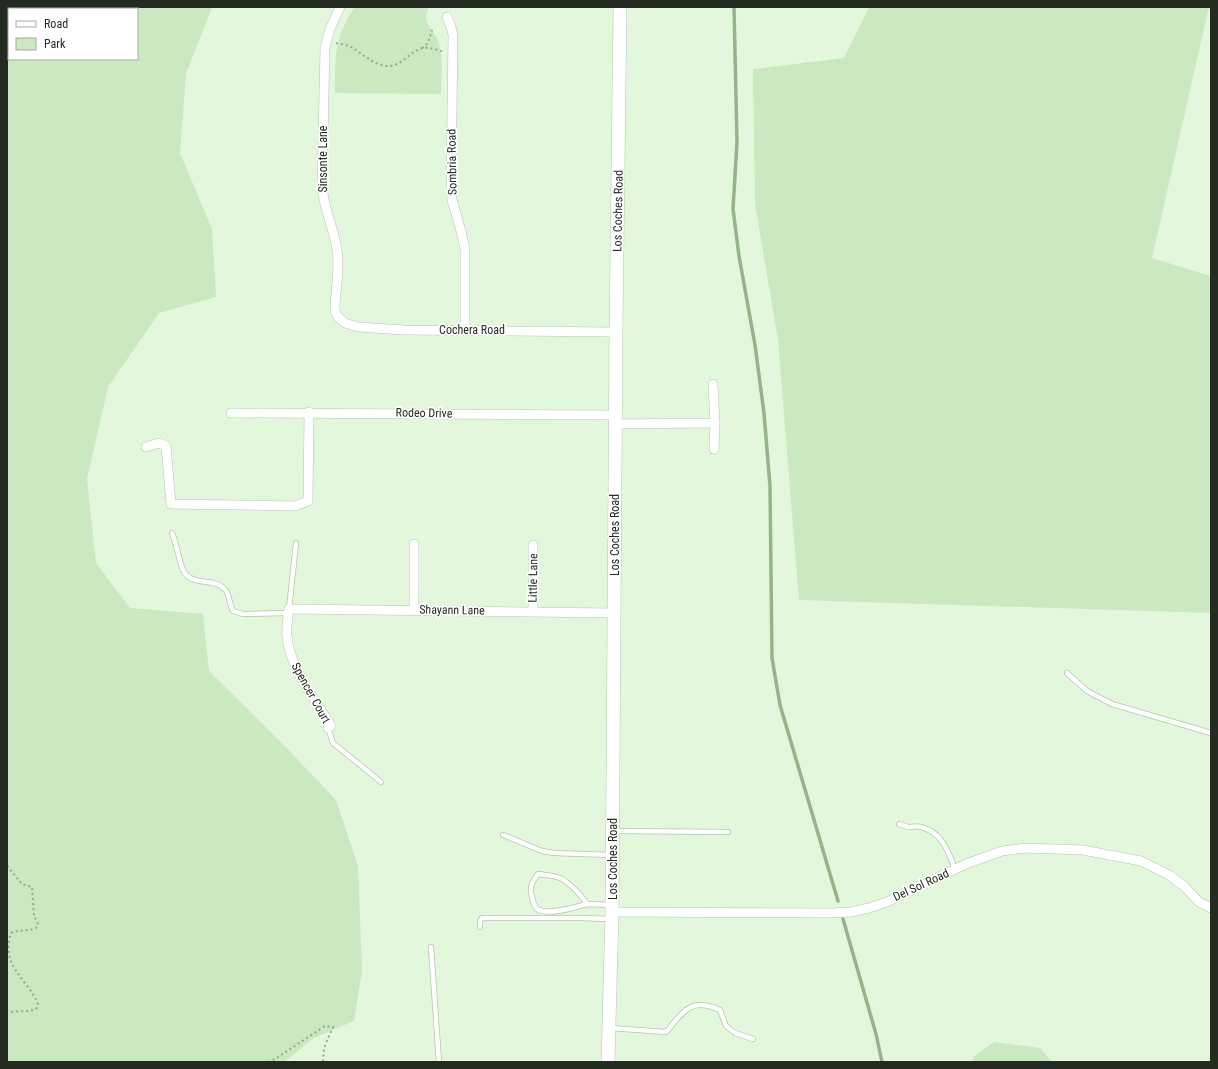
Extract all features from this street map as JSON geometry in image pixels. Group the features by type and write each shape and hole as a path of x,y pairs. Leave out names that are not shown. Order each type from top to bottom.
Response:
{"main road":[{"name":"Los Coches Road","path":"608,1062 613,855 616,332 620,7"}],"street":[{"name":"Sinsonte Lane","path":"335,311 338,256 335,238 323,200 322,145 325,48 330,29 340,7"},
{"name":"Sombria Road","path":"447,17 452,29 453,38 451,191 465,249 465,330"},
{"name":"Cochera Road","path":"335,311 338,317 345,323 358,327 404,330 616,332"},
{"path":"713,384 714,449"},
{"name":"Rodeo Drive","path":"231,413 309,412 616,419 714,423"},
{"path":"146,447 158,443 166,446 171,504 295,506 308,501 309,412"},
{"path":"414,544 414,610"},
{"name":"Little Lane","path":"533,545 533,611"},
{"name":"Shayann Lane","path":"289,611 414,610 614,613"},
{"name":"Spencer Court","path":"289,611 287,636 292,658 302,679 332,726 328,728"},
{"name":"Del Sol Road","path":"612,912 851,912 887,902 955,869 984,857 1013,849 1052,848 1083,850 1129,858 1152,866 1176,880 1199,902 1211,908"}],"lane":[{"path":"172,533 184,572 194,580 210,582 221,586 228,593 233,611 244,614 289,611 296,543"},
{"path":"1067,673 1087,691 1112,704 1211,733"},
{"path":"328,728 333,743 381,782"},
{"path":"899,824 909,827 918,826 927,828 934,833 941,839 947,849 955,869"},
{"path":"613,831 728,832"},
{"path":"503,834 542,851 554,854 613,855"},
{"path":"587,904 581,895 560,878 538,874 532,883 530,893 534,904 538,909 549,911 567,910 587,904 612,912"},
{"path":"480,927 480,921 482,918 581,918 612,912"},
{"path":"431,946 439,1062"},
{"path":"609,1028 666,1032 682,1013 693,1005 708,1005 720,1010 726,1026 735,1033 753,1039"}],"path":[{"path":"336,43 352,47 375,63 386,66 400,63 428,43 432,30"},
{"path":"420,49 428,48 442,51"},
{"path":"7,866 22,884 32,887 34,916 38,924 36,928 29,931 17,930 10,933 8,942 8,955 16,972 35,995 38,1004 36,1008 29,1011 7,1012"},
{"path":"268,1062 275,1059 325,1026 333,1027 324,1048 323,1062"}],"green space":[{"path":"7,7 212,7 186,74 180,153 212,229 216,297 159,313 108,387 87,479 96,563 130,608 203,614 209,671 281,742 336,800 358,866 362,971 354,1021 314,1038 284,1062 7,1062"},
{"path":"355,7 429,7 426,18 427,22 436,36 441,54 441,94 335,93 335,69 339,38"},
{"path":"869,7 1210,7 1152,258 1211,276 1211,613 799,600 778,340 755,204 753,69 844,58"},
{"path":"994,1042 1040,1048 1052,1062 974,1062 973,1057"}],"waterway":[{"path":"734,7 737,142 733,209 739,256 755,345 764,413 770,486 772,658 780,705 838,901"},
{"path":"843,919 876,1034 882,1062"}]}
